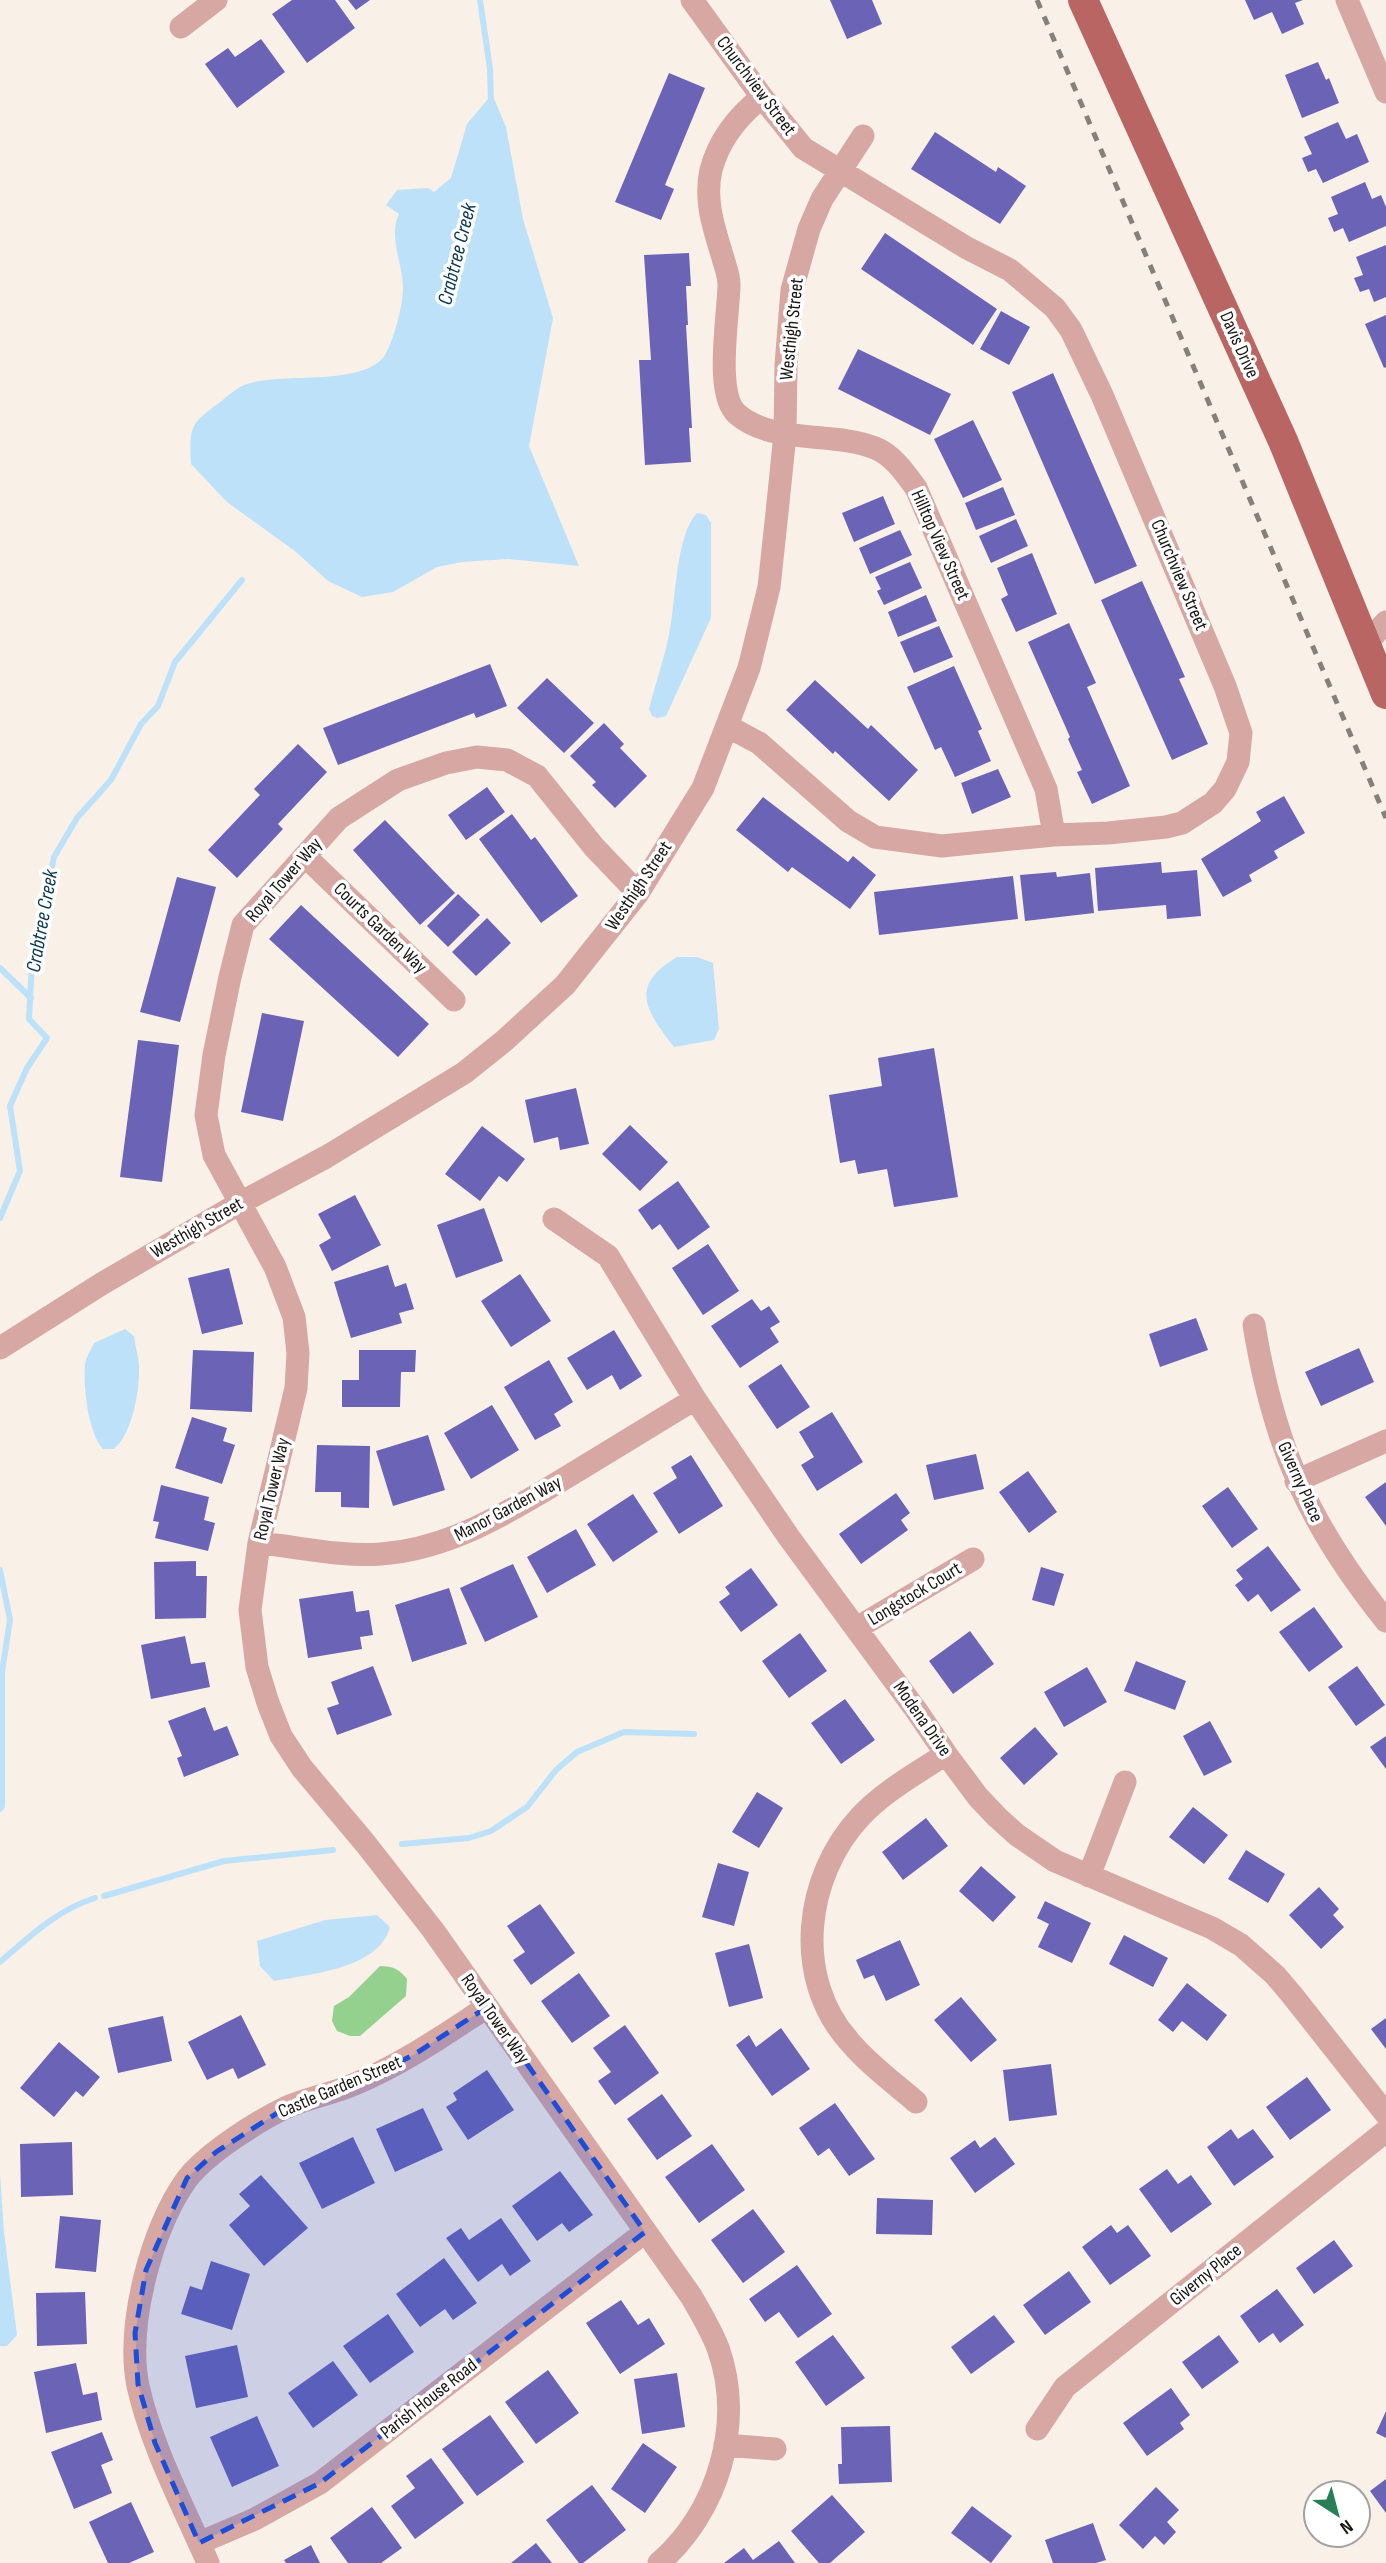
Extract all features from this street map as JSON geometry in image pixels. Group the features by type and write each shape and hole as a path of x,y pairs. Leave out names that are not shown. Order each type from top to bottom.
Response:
{"main road":[{"name":"Davis Drive","path":"1083,0 1376,644 1386,694"}],"street":[{"path":"181,27 216,0"},
{"name":"Churchview Street","path":"692,0 762,97 803,148 967,248 1010,270 1055,308 1071,330 1102,395 1226,686 1241,733 1238,762 1225,789 1213,803 1182,823 1166,828 942,846 875,837 848,821 758,743 727,726"},
{"path":"1347,0 1386,92"},
{"name":"Hilltop View Street","path":"762,97 740,114 722,142 711,169 708,196 710,218 729,281 725,330 725,388 734,411 753,425 785,434 876,448 898,464 916,488 1046,789 1054,835"},
{"name":"Westhigh Street","path":"0,1348 49,1316 240,1203 326,1157 464,1073 504,1041 565,985 638,893 703,788 749,668 769,587 785,434 786,365 792,290 808,229 825,192 863,136"},
{"path":"1376,644 1386,622"},
{"name":"Royal Tower Way","path":"638,893 594,848 537,776 507,760 477,757 446,763 398,780 339,818 243,925 214,1055 206,1115 215,1155 275,1267 294,1317 298,1353 296,1388 259,1543 250,1610 264,1691 281,1736 302,1768 402,1891 488,2007 691,2296 718,2349 728,2397 725,2445 715,2486 687,2535 659,2563"},
{"name":"Courts Garden Way","path":"305,856 454,1000"},
{"name":"Modena Drive","path":"554,1219 608,1256 695,1399 788,1536 978,1797 1017,1835 1055,1861 1212,1928 1241,1945 1292,1995 1386,2115"},
{"name":"Giverny Place","path":"1254,1325 1274,1419 1296,1480 1331,1546 1386,1621"},
{"name":"Manor Garden Way","path":"259,1543 352,1555 383,1554 436,1544 483,1525 534,1497 695,1399"},
{"path":"1296,1480 1386,1441"},
{"name":"Longstock Court","path":"857,1628 973,1559"},
{"path":"916,2102 847,2040 831,2015 820,1990 813,1961 812,1921 818,1888 828,1861 842,1839 876,1802 946,1754"},
{"path":"1089,1876 1125,1782"},
{"name":"Castle Garden Street","path":"204,2553 155,2443 138,2384 135,2333 139,2301 146,2270 169,2211 187,2178 242,2133 285,2108 355,2084 415,2054 488,2007"},
{"name":"Giverny Place","path":"1037,2430 1065,2386 1386,2131"},
{"name":"Parish House Road","path":"204,2553 256,2519 320,2483 645,2232"},
{"path":"725,2445 775,2449"}],"highlighted area":[{"path":"487,2007 645,2232 320,2483 199,2543 155,2443 138,2384 135,2333 146,2270 187,2178 216,2152 285,2108 355,2084 415,2054"}],"green space":[{"path":"380,1966 395,1969 407,1979 406,1996 360,2036 350,2036 337,2031 332,2021 334,2006 349,1997"}],"water":[{"path":"492,94 506,127 523,219 553,318 529,446 579,566 508,559 462,562 437,567 393,592 362,597 328,581 296,552 227,502 191,464 191,434 203,416 243,385 360,371 374,365 385,355 392,341 403,288 395,241 399,214 386,205 397,190 428,188 434,192 451,178 467,124"},
{"path":"697,513 706,515 711,523 711,618 666,716 657,718 652,716 649,709 669,635 680,553 684,537"},
{"path":"677,957 697,957 713,963 719,1029 714,1040 674,1047 650,1010 647,989 652,978"},
{"path":"125,1329 134,1336 139,1361 137,1398 131,1422 121,1442 114,1449 103,1449 94,1432 88,1409 85,1364 94,1343"},
{"path":"377,1915 390,1927 383,1941 358,1961 324,1972 274,1981 260,1966 257,1941 325,1920"},
{"path":"0,2173 4,2232 17,2335 7,2346 0,2346"}],"building":[{"path":"292,0 335,0 355,28 307,63 272,14"},
{"path":"348,0 370,0 356,10"},
{"path":"830,0 872,0 882,24 847,39"},
{"path":"1245,0 1303,0 1295,3 1304,24 1282,34 1272,12 1254,20"},
{"path":"261,39 285,72 237,108 205,64 228,48 235,57"},
{"path":"1318,62 1326,80 1329,78 1339,103 1302,118 1285,75"},
{"path":"669,73 705,88 665,185 674,189 661,220 615,202"},
{"path":"1338,122 1346,139 1357,134 1369,162 1323,183 1316,169 1308,172 1302,158 1312,154 1304,137"},
{"path":"935,132 996,172 998,167 1026,186 1000,224 911,169"},
{"path":"1365,182 1372,199 1381,195 1386,207 1386,226 1349,242 1343,228 1334,232 1328,218 1338,214 1331,197"},
{"path":"885,233 997,309 973,345 861,269"},
{"path":"1386,245 1386,297 1374,302 1369,289 1360,292 1354,278 1363,275 1356,257"},
{"path":"689,253 691,286 686,286 686,325 692,428 689,428 691,462 645,465 639,360 651,360 644,255"},
{"path":"1001,311 1030,327 1009,365 980,349"},
{"path":"1386,315 1386,367 1384,368 1365,324"},
{"path":"858,349 951,394 930,435 838,389"},
{"path":"1053,373 1137,566 1095,584 1012,392"},
{"path":"973,420 1002,480 963,498 934,439"},
{"path":"1003,487 1015,515 976,530 965,503"},
{"path":"883,496 895,524 854,542 842,513"},
{"path":"1016,519 1028,546 991,563 979,536"},
{"path":"900,530 912,555 870,574 859,548"},
{"path":"1032,553 1057,614 1016,632 1001,599 1008,595 997,568"},
{"path":"910,562 922,588 884,605 877,591 881,589 875,577"},
{"path":"1142,581 1185,677 1179,679 1208,744 1172,760 1101,600"},
{"path":"926,595 937,621 898,637 888,612"},
{"path":"1069,623 1096,683 1087,687 1130,786 1092,804 1077,772 1082,770 1068,739 1070,737 1028,642"},
{"path":"939,626 953,657 914,673 900,642"},
{"path":"490,664 507,706 476,718 474,713 338,765 323,728"},
{"path":"954,666 982,729 978,731 991,761 955,777 941,747 935,750 907,687"},
{"path":"547,678 594,723 564,753 517,708"},
{"path":"815,680 868,729 871,725 918,770 889,801 786,710"},
{"path":"604,723 624,744 620,748 647,776 615,808 592,785 596,782 570,756"},
{"path":"298,744 327,772 278,824 283,829 237,878 208,850 260,795 254,789"},
{"path":"998,769 1011,797 972,814 961,783"},
{"path":"487,787 505,812 466,840 448,815"},
{"path":"1284,796 1305,833 1274,851 1278,858 1249,875 1252,881 1223,897 1201,859 1261,821 1256,812"},
{"path":"763,797 848,862 853,856 876,875 850,909 792,867 788,872 736,830"},
{"path":"512,814 531,840 535,837 578,896 541,923 479,839"},
{"path":"385,820 455,893 420,925 353,850"},
{"path":"1161,862 1162,873 1197,870 1201,916 1167,919 1166,905 1098,911 1095,868"},
{"path":"1056,872 1057,877 1090,873 1094,913 1025,921 1020,875"},
{"path":"1013,876 1018,919 879,935 874,892"},
{"path":"177,877 216,887 180,1022 140,1012"},
{"path":"458,894 480,915 448,947 427,926"},
{"path":"301,905 429,1024 398,1057 269,939"},
{"path":"487,918 511,943 476,976 452,952"},
{"path":"262,1013 304,1021 283,1121 241,1112"},
{"path":"138,1040 179,1045 162,1182 120,1177"},
{"path":"934,1048 958,1197 894,1207 887,1169 858,1174 855,1160 840,1163 829,1095 882,1086 878,1058"},
{"path":"576,1088 589,1144 560,1150 558,1137 534,1143 525,1100"},
{"path":"630,1125 668,1162 640,1191 602,1154"},
{"path":"482,1126 525,1159 507,1182 499,1176 480,1201 445,1174"},
{"path":"678,1181 710,1227 678,1250 660,1224 652,1230 638,1210"},
{"path":"355,1195 381,1245 332,1271 319,1245 331,1238 318,1214"},
{"path":"484,1208 503,1261 456,1278 437,1225"},
{"path":"708,1244 739,1291 703,1315 672,1268"},
{"path":"388,1265 395,1287 406,1283 414,1309 399,1313 402,1323 351,1338 334,1282"},
{"path":"229,1268 243,1324 202,1334 188,1278"},
{"path":"520,1274 551,1321 511,1347 481,1301"},
{"path":"752,1299 761,1311 769,1306 780,1322 770,1328 779,1342 740,1368 711,1326"},
{"path":"1196,1318 1208,1350 1160,1367 1149,1334"},
{"path":"614,1330 642,1376 620,1390 612,1375 587,1390 567,1358"},
{"path":"1359,1348 1374,1382 1321,1406 1305,1372"},
{"path":"193,1350 254,1352 252,1412 190,1409"},
{"path":"359,1350 416,1350 415,1372 401,1372 400,1407 342,1407 342,1380 359,1380"},
{"path":"549,1360 573,1402 554,1414 561,1426 535,1440 504,1387"},
{"path":"781,1364 810,1407 777,1429 748,1386"},
{"path":"492,1405 519,1450 471,1479 444,1433"},
{"path":"832,1412 863,1462 817,1491 801,1465 814,1457 799,1432"},
{"path":"192,1417 227,1428 223,1441 235,1445 222,1484 175,1468"},
{"path":"428,1435 445,1490 393,1506 376,1451"},
{"path":"317,1445 370,1446 369,1508 341,1507 341,1492 315,1492"},
{"path":"976,1454 984,1489 934,1500 926,1465"},
{"path":"691,1455 723,1506 679,1534 653,1493 677,1478 671,1467"},
{"path":"1028,1471 1057,1512 1029,1533 999,1492"},
{"path":"1386,1482 1386,1526 1365,1497"},
{"path":"161,1485 209,1497 204,1520 215,1523 208,1551 155,1538 159,1522 153,1521"},
{"path":"1228,1487 1258,1529 1232,1548 1202,1506"},
{"path":"896,1493 910,1513 901,1520 908,1530 861,1564 839,1534"},
{"path":"633,1494 658,1532 613,1562 587,1524"},
{"path":"576,1529 596,1565 547,1593 527,1557"},
{"path":"1268,1546 1301,1590 1271,1612 1258,1594 1248,1602 1235,1585 1243,1579 1236,1570"},
{"path":"196,1561 196,1576 207,1576 206,1618 155,1619 154,1562"},
{"path":"513,1564 538,1617 485,1642 460,1588"},
{"path":"1041,1567 1064,1574 1054,1606 1032,1600"},
{"path":"751,1568 778,1605 741,1632 719,1602 730,1594 725,1587"},
{"path":"449,1588 467,1644 412,1662 395,1605"},
{"path":"353,1591 356,1612 369,1610 373,1635 360,1637 362,1649 308,1658 299,1599"},
{"path":"1314,1607 1343,1647 1309,1672 1279,1632"},
{"path":"970,1631 994,1664 953,1694 929,1661"},
{"path":"800,1633 827,1671 789,1698 762,1661"},
{"path":"185,1636 191,1664 205,1662 210,1687 151,1699 141,1645"},
{"path":"1136,1661 1186,1681 1175,1710 1124,1691"},
{"path":"373,1666 392,1715 337,1735 327,1708 339,1704 331,1682"},
{"path":"1357,1666 1385,1705 1356,1726 1328,1687"},
{"path":"1087,1667 1107,1702 1064,1727 1044,1692"},
{"path":"845,1699 875,1740 841,1764 811,1723"},
{"path":"205,1707 214,1731 227,1726 239,1755 184,1777 177,1758 182,1756 168,1721"},
{"path":"1210,1721 1232,1762 1204,1776 1183,1736"},
{"path":"1035,1727 1058,1754 1024,1785 1000,1758"},
{"path":"1386,1736 1386,1769 1370,1747"},
{"path":"757,1792 783,1808 759,1848 732,1832"},
{"path":"1193,1807 1228,1835 1204,1864 1169,1837"},
{"path":"926,1818 948,1846 903,1880 882,1852"},
{"path":"1246,1850 1285,1874 1268,1903 1228,1879"},
{"path":"718,1863 749,1872 734,1926 702,1917"},
{"path":"981,1866 1016,1897 993,1922 959,1891"},
{"path":"1319,1887 1339,1909 1333,1915 1344,1927 1321,1949 1289,1915"},
{"path":"1045,1901 1091,1923 1072,1963 1038,1947 1049,1924 1037,1918"},
{"path":"540,1904 575,1953 531,1985 513,1960 525,1952 507,1926"},
{"path":"1124,1935 1168,1958 1153,1987 1109,1964"},
{"path":"900,1940 920,1985 886,2001 874,1975 864,1979 856,1960"},
{"path":"749,1944 763,1998 729,2007 715,1953"},
{"path":"579,1973 610,2016 572,2043 541,2001"},
{"path":"1187,1983 1227,2015 1207,2041 1182,2021 1173,2032 1158,2020"},
{"path":"961,1997 997,2040 971,2062 934,2020"},
{"path":"241,2015 266,2065 238,2079 233,2068 207,2080 188,2042"},
{"path":"163,2016 172,2061 118,2073 108,2028"},
{"path":"1386,2018 1386,2049 1371,2029"},
{"path":"625,2025 659,2073 615,2105 598,2081 611,2072 593,2048"},
{"path":"781,2028 810,2069 772,2096 736,2045 749,2035 756,2047"},
{"path":"59,2042 100,2077 83,2097 76,2091 54,2117 20,2088"},
{"path":"1051,2064 1057,2115 1009,2121 1003,2070"},
{"path":"487,2070 514,2110 468,2140 446,2107 457,2100 453,2093"},
{"path":"1307,2077 1331,2110 1290,2140 1266,2107"},
{"path":"662,2094 692,2136 657,2160 627,2119"},
{"path":"835,2103 875,2159 849,2176 829,2148 818,2156 799,2128"},
{"path":"423,2108 443,2150 395,2172 376,2129"},
{"path":"1231,2129 1238,2139 1253,2129 1274,2157 1234,2186 1207,2147"},
{"path":"353,2137 375,2183 322,2209 299,2163"},
{"path":"995,2137 1015,2164 975,2193 950,2158 975,2140 980,2148"},
{"path":"72,2142 73,2195 21,2197 20,2144"},
{"path":"712,2144 745,2190 699,2223 665,2177"},
{"path":"1167,2169 1178,2184 1191,2175 1212,2204 1171,2233 1139,2189"},
{"path":"560,2171 593,2215 569,2232 562,2223 537,2241 512,2206"},
{"path":"261,2175 308,2228 264,2266 229,2225 250,2206 239,2194"},
{"path":"877,2198 933,2200 932,2235 876,2234"},
{"path":"753,2209 785,2252 743,2283 711,2240"},
{"path":"60,2216 101,2220 96,2272 55,2268"},
{"path":"501,2218 531,2261 510,2276 502,2264 478,2282 446,2238 461,2228 469,2240"},
{"path":"1111,2225 1117,2233 1128,2225 1151,2256 1110,2285 1082,2247"},
{"path":"1334,2240 1353,2266 1314,2294 1296,2268"},
{"path":"444,2258 477,2303 453,2320 445,2309 420,2327 396,2294"},
{"path":"211,2261 250,2274 232,2330 181,2314 190,2286 202,2290"},
{"path":"797,2265 832,2314 798,2338 779,2312 765,2322 749,2299"},
{"path":"1069,2271 1091,2302 1045,2335 1023,2305"},
{"path":"1277,2289 1304,2325 1280,2343 1273,2333 1259,2343 1240,2316"},
{"path":"85,2292 87,2344 37,2346 36,2293"},
{"path":"621,2300 638,2325 649,2318 665,2344 620,2374 586,2323"},
{"path":"388,2314 414,2352 370,2383 343,2346"},
{"path":"994,2315 1015,2342 971,2374 951,2347"},
{"path":"833,2335 865,2378 826,2406 795,2362"},
{"path":"1219,2335 1239,2362 1202,2389 1182,2362"},
{"path":"237,2345 248,2397 196,2408 185,2356"},
{"path":"333,2361 358,2395 313,2428 288,2393"},
{"path":"76,2363 83,2395 97,2392 102,2420 46,2433 34,2372"},
{"path":"548,2370 579,2413 536,2444 505,2402"},
{"path":"677,2373 685,2427 642,2434 634,2379"},
{"path":"1171,2388 1190,2415 1180,2423 1184,2429 1147,2456 1123,2423"},
{"path":"1386,2411 1386,2438 1376,2433"},
{"path":"490,2415 524,2462 477,2496 442,2449"},
{"path":"257,2416 279,2466 232,2487 210,2437"},
{"path":"890,2426 892,2482 839,2484 838,2464 842,2464 841,2427"},
{"path":"102,2432 113,2460 101,2465 112,2493 74,2509 51,2452"},
{"path":"643,2443 677,2467 645,2513 611,2489"},
{"path":"431,2458 464,2503 415,2539 391,2506 415,2488 406,2476"},
{"path":"1386,2479 1386,2513 1372,2494 1372,2490"},
{"path":"592,2485 626,2530 583,2563 579,2563 546,2520"},
{"path":"1156,2487 1179,2510 1167,2522 1176,2532 1164,2545 1155,2536 1143,2549 1119,2525"},
{"path":"832,2495 865,2532 830,2563 819,2563 791,2531"},
{"path":"131,2502 154,2552 129,2563 108,2563 89,2522"},
{"path":"972,2506 1012,2536 991,2563 951,2533"},
{"path":"372,2507 402,2548 381,2563 348,2563 330,2538"},
{"path":"1093,2523 1106,2560 1096,2563 1053,2563 1045,2540"},
{"path":"779,2541 795,2563 724,2563 744,2548 753,2560"},
{"path":"536,2543 552,2563 511,2563"},
{"path":"311,2545 320,2563 286,2563 284,2560"}],"waterway":[{"name":"Crabtree Creek","path":"480,0 490,69 491,102"},
{"name":"Crabtree Creek","path":"0,1218 20,1171 10,1106 27,1068 47,1038 29,1019 32,962 54,857 77,818 111,780 141,724 158,706 175,662 242,580"},
{"path":"0,968 31,998"},
{"name":"Crabtree Creek","path":"0,1570 10,1620 2,1672 0,1809"},
{"path":"402,1844 469,1838 491,1831 527,1807 556,1770 577,1752 624,1732 694,1734"},
{"path":"104,1896 224,1861 333,1850"},
{"path":"0,1962 56,1917 95,1898"}],"railway":[{"path":"1037,0 1386,818"}]}
